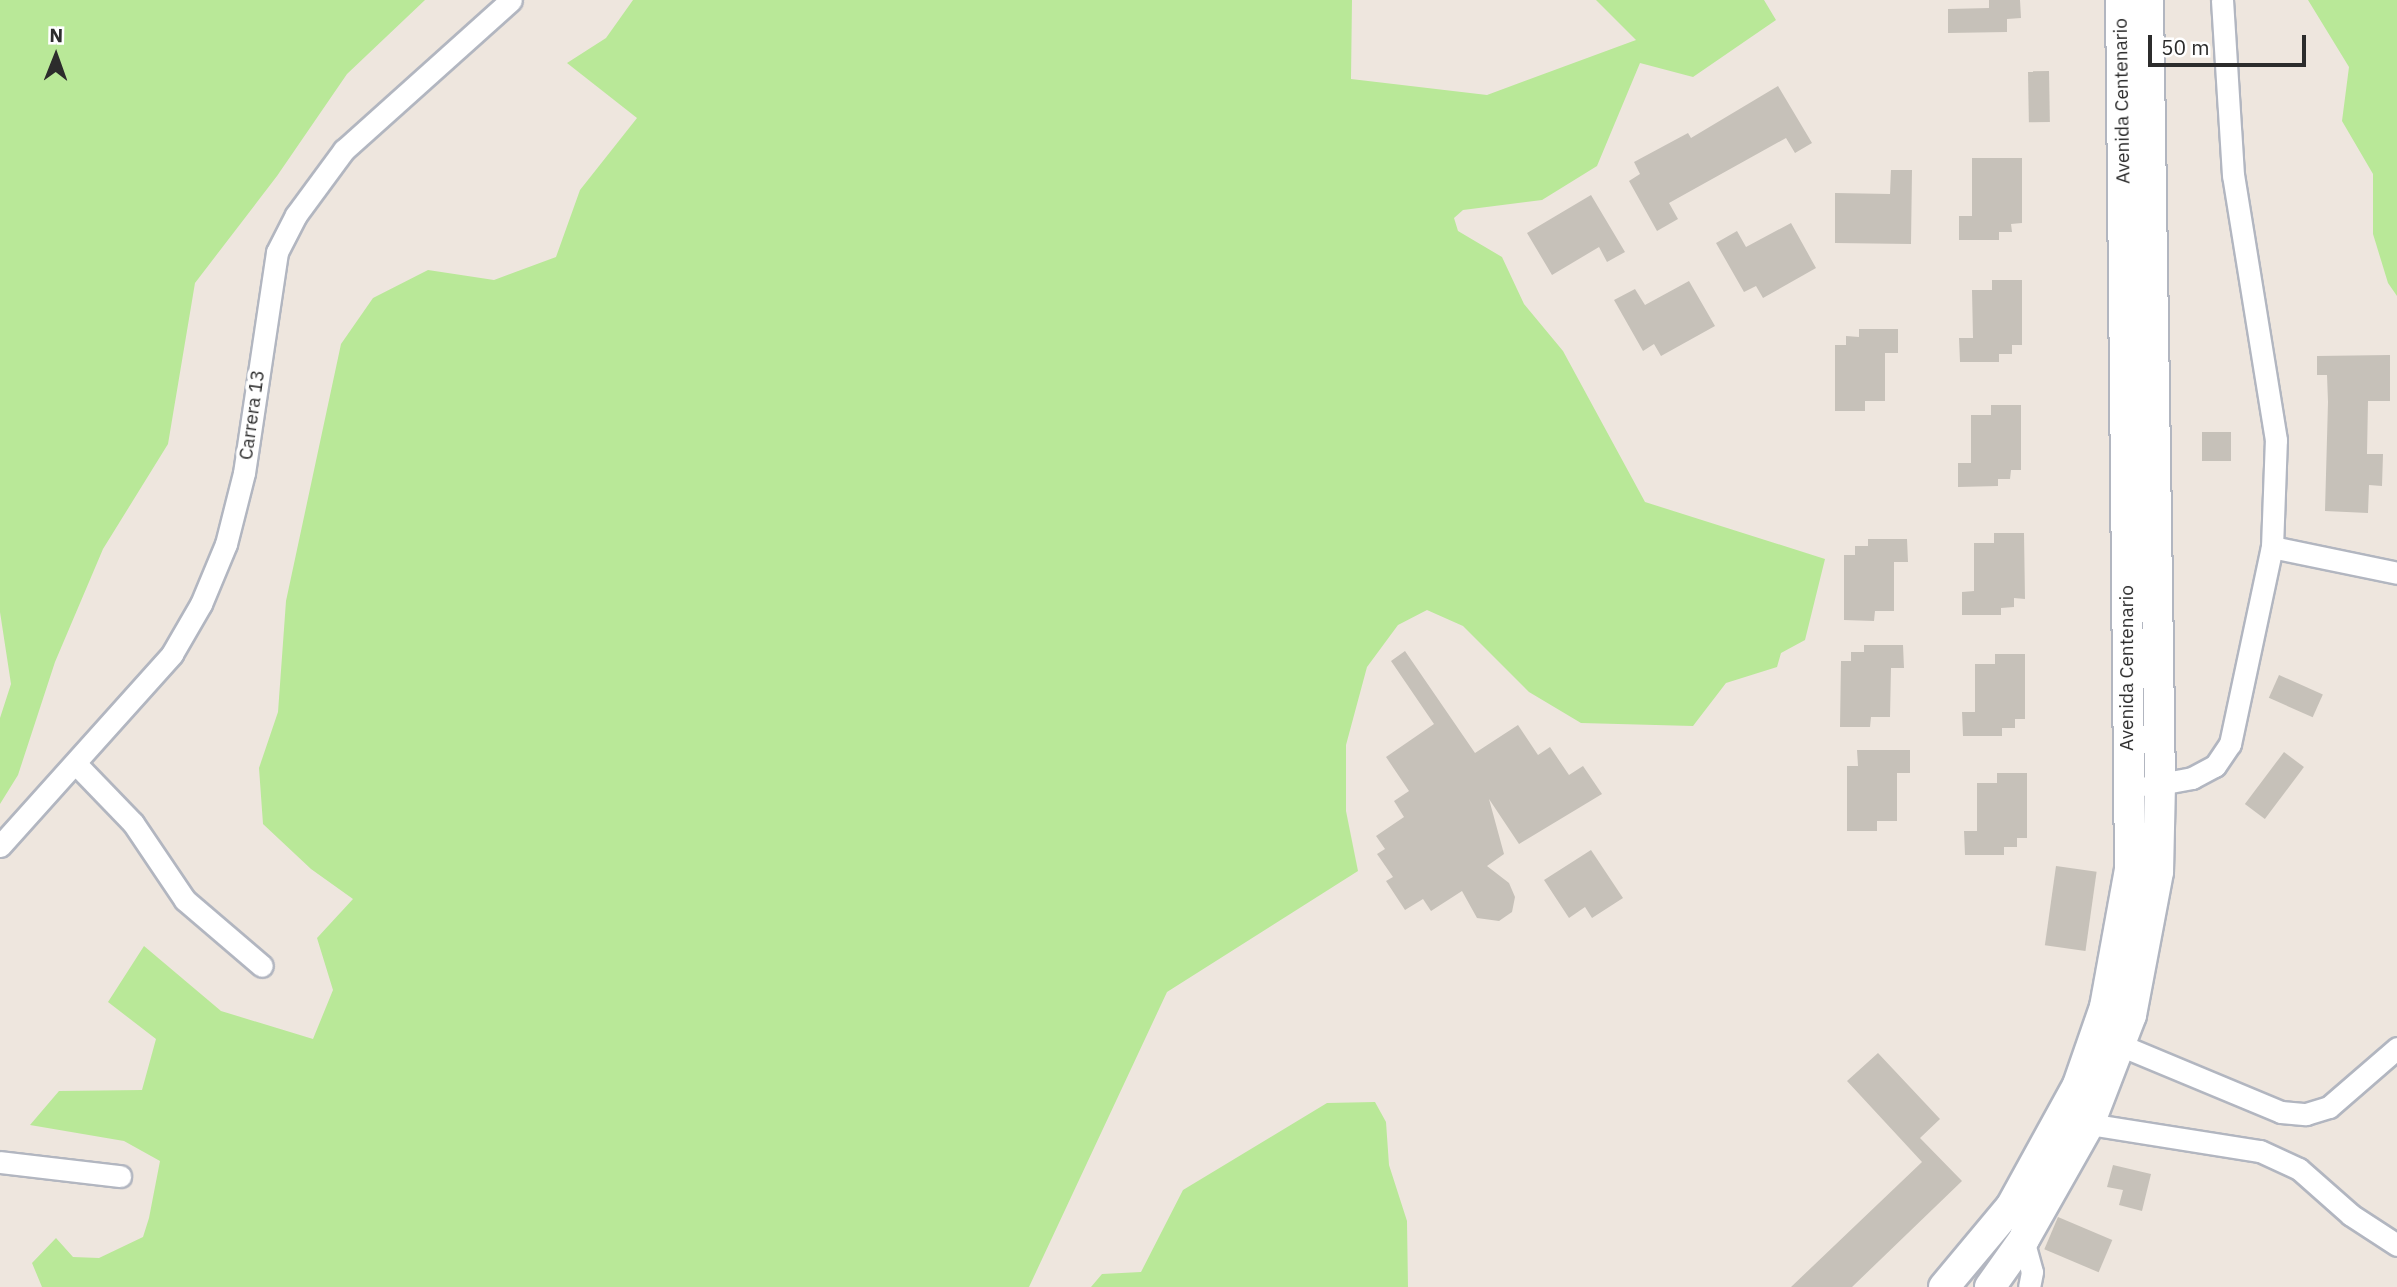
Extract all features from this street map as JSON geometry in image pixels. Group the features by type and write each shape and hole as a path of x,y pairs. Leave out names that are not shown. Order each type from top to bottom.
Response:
{"main road":[{"name":"Avenida Centenario","path":"1944,1287 2011,1207 2078,1085 2105,1007 2130,870 2121,0"},
{"path":"1991,1286 2024,1239 2089,1124 2120,1045 2149,939 2158,872 2161,784 2148,0"}],"street":[{"name":"Carrera 13","path":"0,846 19,820 76,764 172,654 201,604 226,544 244,473 277,252 296,215 344,150 511,0"},
{"path":"2128,788 2192,778 2215,766 2230,744 2272,547 2274,428 2233,175 2222,0"},
{"path":"2272,547 2397,573"},
{"path":"76,764 133,824 185,900 262,966"},
{"path":"2120,1045 2281,1112 2306,1114 2329,1107 2397,1048"},
{"path":"2089,1124 2260,1151 2299,1169 2361,1223 2397,1245"},
{"path":"0,1163 120,1176"},
{"path":"2011,1207 2024,1239 2032,1272 2029,1287"}],"green space":[{"path":"0,0 425,0 347,74 277,176 195,283 168,444 103,549 55,662 18,775 0,804 0,718 11,684 0,612"},
{"path":"633,0 1352,0 1351,79 1487,95 1636,40 1596,0 1764,0 1776,20 1693,77 1640,63 1597,166 1542,200 1463,210 1454,218 1458,231 1502,257 1524,304 1563,351 1645,502 1825,559 1805,640 1781,653 1777,667 1726,683 1693,726 1581,723 1529,692 1463,626 1427,610 1398,625 1367,667 1346,745 1346,811 1358,871 1167,992 1029,1287 42,1287 32,1263 56,1238 73,1257 99,1258 143,1237 149,1218 160,1161 124,1141 30,1125 59,1091 142,1090 156,1039 108,1002 144,946 221,1011 313,1039 333,990 317,938 353,899 311,869 263,824 259,768 278,712 286,601 341,344 373,298 428,270 494,280 556,257 580,190 637,118 567,63 606,38"},
{"path":"2308,0 2397,0 2397,296 2388,283 2373,234 2373,174 2342,121 2349,67"},
{"path":"1375,1102 1386,1122 1389,1165 1407,1221 1408,1287 1091,1287 1102,1274 1141,1272 1183,1190 1327,1103"}],"building":[{"path":"1989,0 2020,0 2021,18 2007,19 2007,32 1948,33 1948,9 1989,8"},
{"path":"2028,71 2049,71 2050,122 2029,122"},
{"path":"1778,86 1812,143 1795,153 1786,138 1669,203 1678,219 1657,231 1629,181 1640,174 1634,162 1688,133 1691,138"},
{"path":"1972,158 2022,158 2022,223 2011,224 2012,232 1999,232 1999,240 1959,240 1959,216 1972,216"},
{"path":"1891,170 1912,170 1911,244 1835,243 1835,193 1890,194"},
{"path":"1591,195 1625,252 1607,262 1599,247 1552,275 1527,233"},
{"path":"1791,223 1816,268 1763,298 1756,286 1744,292 1716,243 1737,231 1746,247"},
{"path":"1992,280 2022,280 2022,345 2012,345 2012,354 1999,354 1999,362 1960,362 1959,338 1973,338 1972,290 1992,290"},
{"path":"1689,281 1715,326 1661,356 1654,344 1643,351 1614,300 1635,289 1645,305"},
{"path":"1859,329 1898,329 1898,353 1885,353 1885,401 1865,401 1865,411 1835,411 1835,345 1846,345 1846,336 1859,337"},
{"path":"2390,355 2390,401 2368,401 2367,454 2383,454 2382,486 2369,485 2368,513 2325,511 2327,375 2317,375 2317,356"},
{"path":"1991,405 2021,405 2021,470 2011,470 2010,479 1998,479 1998,486 1958,487 1958,463 1971,463 1971,415 1991,415"},
{"path":"2202,432 2231,432 2231,461 2202,461"},
{"path":"1994,533 2024,533 2025,599 2014,598 2014,607 2001,608 2001,615 1962,615 1962,592 1974,591 1974,543 1994,543"},
{"path":"1868,539 1907,539 1908,562 1894,562 1894,611 1875,611 1874,621 1844,620 1844,555 1855,555 1855,546 1868,546"},
{"path":"1864,645 1903,645 1904,668 1891,668 1890,717 1871,717 1870,727 1840,727 1841,661 1851,661 1851,652 1864,652"},
{"path":"1405,651 1475,753 1518,725 1538,755 1550,747 1569,775 1583,766 1602,794 1519,844 1489,799 1504,854 1487,866 1509,883 1515,897 1512,912 1499,921 1477,918 1462,891 1431,911 1423,899 1405,910 1386,881 1393,877 1377,854 1385,849 1376,836 1404,817 1394,801 1409,791 1386,757 1434,724 1391,661"},
{"path":"1995,654 2025,654 2025,719 2015,719 2015,728 2002,728 2002,736 1963,736 1962,712 1975,712 1975,664 1995,664"},
{"path":"2279,675 2323,695 2313,717 2269,698"},
{"path":"1857,750 1910,750 1910,773 1897,773 1897,821 1877,821 1877,831 1847,831 1847,766 1858,766"},
{"path":"2284,752 2304,767 2265,819 2245,804"},
{"path":"1997,773 2027,773 2027,838 2017,838 2017,847 2004,847 2004,855 1965,855 1964,831 1977,831 1977,783 1997,783"},
{"path":"1591,850 1623,898 1592,918 1585,907 1569,918 1544,880"},
{"path":"2056,866 2097,872 2085,951 2045,945"},
{"path":"1878,1053 1940,1119 1920,1138 1962,1181 1852,1287 1791,1287 1922,1162 1847,1081"},
{"path":"2113,1165 2151,1174 2142,1211 2119,1205 2123,1190 2107,1187"},
{"path":"2058,1217 2112,1240 2099,1272 2044,1249"}]}
